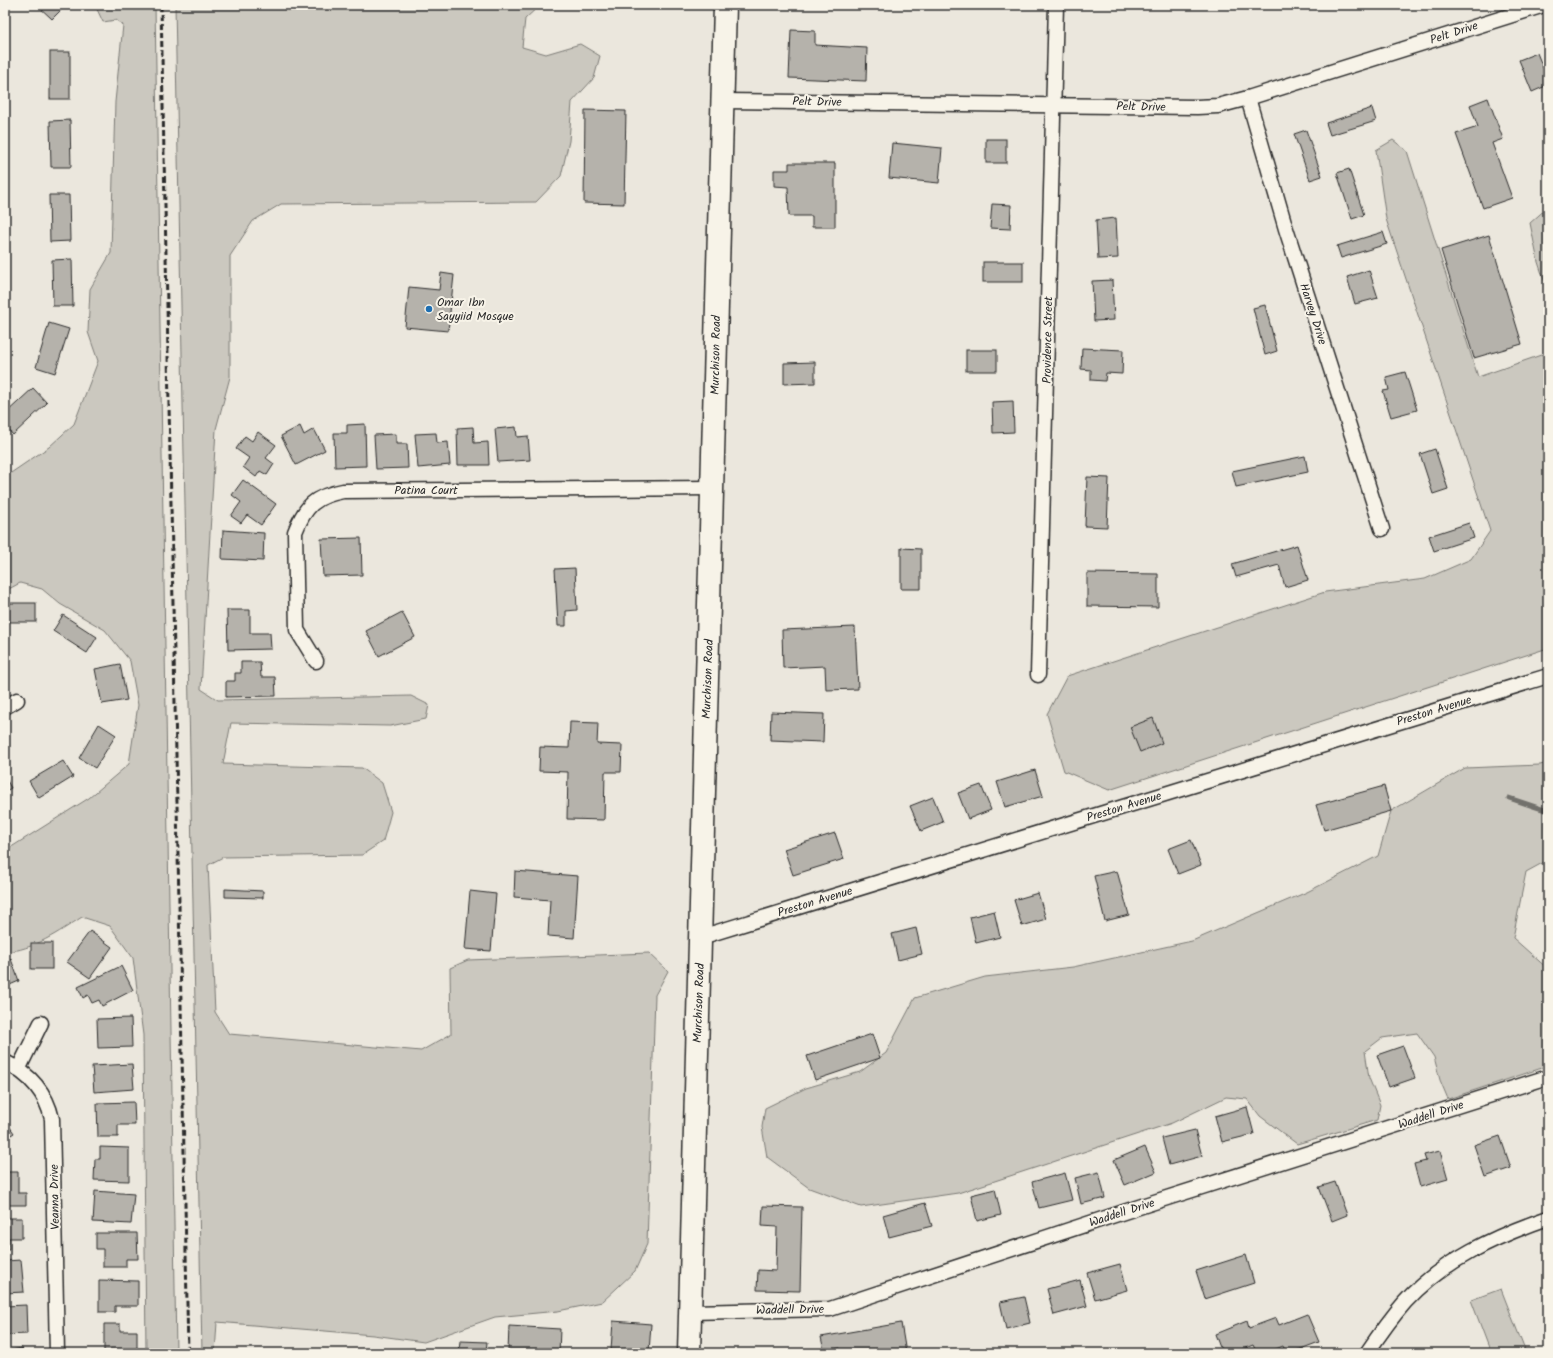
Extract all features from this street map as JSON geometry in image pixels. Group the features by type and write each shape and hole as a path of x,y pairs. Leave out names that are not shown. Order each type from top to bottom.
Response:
{"main road":[{"name":"Murchison Road","path":"690,1353 725,5"}],"street":[{"name":"Providence Street","path":"1038,675 1056,5"},
{"name":"Pelt Drive","path":"722,101 1054,106 1218,106 1248,98 1544,5"},
{"name":"Harvey Drive","path":"1248,98 1286,229 1382,529"},
{"name":"Patina Court","path":"316,661 297,630 295,532 300,518 311,504 325,494 343,491 712,488"},
{"name":"Preston Avenue","path":"700,937 1548,676"},
{"path":"19,1068 42,1023"},
{"name":"Veanna Drive","path":"5,1062 19,1068 40,1089 48,1104 52,1119 57,1353"},
{"name":"Waddell Drive","path":"691,1312 830,1309 1156,1202 1548,1077"},
{"path":"1367,1353 1385,1326 1406,1301 1430,1279 1456,1259 1485,1243 1514,1230 1548,1218"}],"shaded area":[{"path":"95,5 155,5 176,1353 146,1353 143,1035 133,958 110,926 82,917 36,944 15,951 5,952 5,851 89,798 129,764 138,705 130,661 105,630 60,604 42,589 20,583 5,591 5,477 49,447 74,424 98,361 88,332 90,289 111,253 115,102 123,25 116,20 103,22"},
{"path":"175,5 540,5 525,19 522,47 546,54 580,44 600,56 594,78 572,102 569,141 561,176 536,202 281,204 253,221 230,256 230,377 216,429 201,689 218,700 411,696 429,705 426,719 390,726 231,723 223,764 362,768 382,783 391,812 383,841 362,855 223,857 208,865 215,1012 229,1034 421,1051 451,1034 450,968 468,960 649,953 668,971 655,995 647,1244 635,1271 602,1302 558,1311 495,1317 424,1342 373,1335 217,1322 215,1353 202,1353"},
{"path":"1393,140 1407,151 1478,377 1541,355 1548,350 1548,648 1109,790 1064,771 1047,714 1067,676 1325,592 1425,579 1471,559 1490,531 1386,219 1376,150"},
{"path":"1548,207 1548,292 1538,262 1530,223"},
{"path":"1548,763 1548,860 1526,872 1513,938 1548,969 1548,1066 1448,1099 1440,1080 1434,1057 1417,1033 1382,1038 1365,1051 1369,1078 1380,1105 1377,1120 1297,1144 1260,1116 1247,1099 1226,1097 1172,1123 958,1193 861,1207 809,1188 767,1157 762,1127 765,1108 806,1088 860,1072 886,1053 915,998 985,977 1073,967 1192,941 1307,892 1378,856 1391,811 1465,768 1540,765"},
{"path":"1501,1289 1526,1353 1491,1353 1471,1300"}],"building":[{"path":"37,5 66,5 52,19"},
{"path":"791,30 815,31 815,45 867,48 866,81 789,78"},
{"path":"50,52 70,52 70,99 50,99"},
{"path":"1537,53 1548,80 1548,85 1532,92 1519,60"},
{"path":"1488,98 1503,139 1492,143 1512,198 1483,208 1456,134 1478,127 1470,105"},
{"path":"1372,108 1376,121 1330,135 1326,123"},
{"path":"585,110 626,111 624,204 584,203"},
{"path":"70,120 71,167 51,167 50,121"},
{"path":"1306,130 1322,176 1310,180 1294,134"},
{"path":"986,139 1006,139 1006,163 986,163"},
{"path":"892,143 942,148 939,183 889,178"},
{"path":"789,163 835,163 835,227 812,227 812,216 789,216 788,187 774,186 774,170 789,170"},
{"path":"1349,169 1364,215 1352,219 1337,173"},
{"path":"49,195 69,195 70,241 50,242"},
{"path":"992,204 1011,205 1010,229 990,228"},
{"path":"1116,218 1118,258 1098,259 1096,220"},
{"path":"1383,232 1387,244 1341,258 1337,246"},
{"path":"1489,235 1522,344 1474,358 1441,250"},
{"path":"72,259 73,306 53,306 52,260"},
{"path":"983,262 1023,262 1023,282 983,282"},
{"path":"1369,270 1378,298 1355,304 1347,277"},
{"name":"Omar Ibn Sayyiid Mosque","path":"441,273 454,275 448,331 405,327 409,287 439,290"},
{"path":"1112,280 1114,320 1094,321 1092,281"},
{"path":"1265,305 1277,351 1265,355 1253,308"},
{"path":"49,323 69,329 55,373 36,367"},
{"path":"1082,348 1123,350 1122,374 1106,373 1105,381 1091,380 1091,370 1081,369"},
{"path":"966,350 997,350 997,371 966,371"},
{"path":"815,362 815,383 784,384 784,363"},
{"path":"1405,372 1417,410 1391,417 1383,391 1389,390 1386,377"},
{"path":"33,388 47,403 13,435 5,426 5,414"},
{"path":"1013,401 1014,432 993,433 992,402"},
{"path":"365,424 366,466 335,467 334,433 347,433 347,425"},
{"path":"300,426 304,435 314,429 325,450 296,465 281,436"},
{"path":"473,427 474,443 488,442 489,465 458,465 457,428"},
{"path":"516,427 517,437 528,436 530,460 498,462 495,429"},
{"path":"258,432 276,445 266,458 274,464 267,475 260,471 256,477 243,467 249,458 236,449 245,436 252,441"},
{"path":"436,433 437,443 448,442 450,465 418,468 415,434"},
{"path":"396,434 396,444 407,444 408,468 376,469 374,435"},
{"path":"1435,449 1448,489 1433,494 1420,454"},
{"path":"1305,456 1308,472 1236,487 1232,471"},
{"path":"1087,477 1109,478 1107,527 1085,526"},
{"path":"243,480 276,504 261,525 247,515 241,523 231,516 241,502 232,495"},
{"path":"1469,523 1474,538 1434,551 1429,536"},
{"path":"223,530 264,533 263,561 222,559"},
{"path":"361,538 362,575 323,576 321,539"},
{"path":"1297,545 1308,580 1285,587 1279,565 1236,577 1232,564"},
{"path":"901,548 921,549 921,589 901,589"},
{"path":"575,568 577,610 566,611 566,626 558,626 555,569"},
{"path":"1087,573 1158,574 1158,607 1087,606"},
{"path":"5,603 36,603 36,622 5,622"},
{"path":"227,610 250,610 250,633 270,633 271,649 228,650"},
{"path":"402,612 415,637 379,656 366,631"},
{"path":"63,615 97,637 87,653 53,631"},
{"path":"855,627 858,689 826,690 825,666 783,668 782,630"},
{"path":"241,662 260,662 261,677 275,677 276,696 226,697 226,681 235,681 235,673 241,673"},
{"path":"120,664 127,700 102,704 95,669"},
{"path":"771,712 824,714 823,742 770,740"},
{"path":"1153,718 1162,743 1140,752 1130,727"},
{"path":"570,722 598,723 597,744 622,745 621,772 605,772 604,820 567,819 568,772 539,771 540,747 569,748"},
{"path":"99,724 116,735 95,768 79,758"},
{"path":"63,761 73,777 39,798 29,781"},
{"path":"1035,770 1043,796 1005,807 997,782"},
{"path":"5,777 11,788 5,792"},
{"path":"981,785 991,810 968,819 958,793"},
{"path":"1384,786 1391,811 1324,830 1316,805"},
{"path":"933,797 943,822 921,831 910,806"},
{"path":"835,833 844,859 793,875 784,849"},
{"path":"1191,840 1201,865 1178,874 1168,849"},
{"path":"515,871 578,876 574,938 548,936 550,900 514,897"},
{"path":"1117,871 1129,915 1105,921 1094,876"},
{"path":"225,889 263,891 263,898 225,897"},
{"path":"470,891 496,894 491,951 465,949"},
{"path":"1038,893 1046,919 1022,926 1014,900"},
{"path":"994,911 1000,937 976,943 970,917"},
{"path":"916,928 922,954 898,960 892,934"},
{"path":"90,931 112,947 90,978 67,962"},
{"path":"31,943 52,943 52,969 31,969"},
{"path":"11,959 19,981 5,987 5,961"},
{"path":"121,966 133,990 102,1006 99,1000 92,1003 88,995 83,998 78,987"},
{"path":"131,1018 132,1047 98,1048 97,1019"},
{"path":"872,1034 880,1058 815,1080 807,1056"},
{"path":"1403,1046 1415,1078 1389,1087 1377,1055"},
{"path":"132,1064 134,1089 94,1092 92,1066"},
{"path":"134,1102 135,1125 118,1125 118,1137 98,1137 97,1103"},
{"path":"1247,1107 1254,1134 1222,1142 1215,1116"},
{"path":"5,1120 14,1133 5,1139"},
{"path":"1195,1130 1202,1156 1169,1165 1162,1138"},
{"path":"1500,1136 1511,1168 1485,1177 1474,1145"},
{"path":"100,1147 129,1148 129,1181 94,1180 95,1159 100,1159"},
{"path":"1145,1147 1156,1172 1125,1185 1114,1160"},
{"path":"1440,1151 1448,1179 1420,1187 1414,1164 1426,1161 1424,1155"},
{"path":"6,1172 18,1172 18,1193 26,1193 26,1205 5,1205"},
{"path":"1099,1172 1105,1198 1081,1204 1075,1178"},
{"path":"1065,1173 1072,1200 1039,1208 1032,1182"},
{"path":"1335,1182 1347,1215 1332,1221 1319,1187"},
{"path":"995,1189 1001,1215 977,1221 971,1195"},
{"path":"95,1191 134,1194 131,1224 93,1222"},
{"path":"925,1203 932,1226 889,1237 883,1215"},
{"path":"763,1206 802,1207 800,1291 757,1290 758,1270 776,1271 777,1227 762,1226"},
{"path":"5,1218 22,1218 22,1238 9,1238 9,1250 5,1250"},
{"path":"96,1233 137,1233 138,1259 126,1259 126,1267 103,1267 103,1249 96,1249"},
{"path":"1246,1255 1254,1283 1205,1299 1196,1271"},
{"path":"21,1260 24,1292 5,1293 5,1261"},
{"path":"1120,1264 1127,1290 1095,1299 1087,1273"},
{"path":"99,1280 138,1281 138,1306 115,1306 115,1312 99,1312"},
{"path":"1080,1280 1087,1306 1054,1315 1047,1289"},
{"path":"1024,1297 1030,1323 1006,1329 1000,1302"},
{"path":"26,1305 27,1334 5,1335 5,1306"},
{"path":"1307,1314 1319,1342 1290,1353 1286,1353 1283,1346 1266,1353 1257,1353 1253,1345 1233,1353 1222,1353 1215,1334 1247,1321 1249,1328 1276,1318 1279,1325"},
{"path":"613,1321 651,1324 649,1352 611,1350"},
{"path":"901,1323 906,1353 841,1353 840,1348 824,1351 821,1337"},
{"path":"104,1324 120,1324 120,1331 137,1331 137,1353 104,1353"},
{"path":"509,1326 560,1329 559,1353 508,1352"},
{"path":"460,1341 487,1342 486,1353 459,1353"},
{"path":"22,1348 23,1353 5,1353 5,1351"}],"waterway":[{"path":"1509,798 1548,811"}],"railway":[{"path":"161,5 188,1353"}],"place":[{"name":"Omar Ibn Sayyiid Mosque","path":"429,309"}]}
